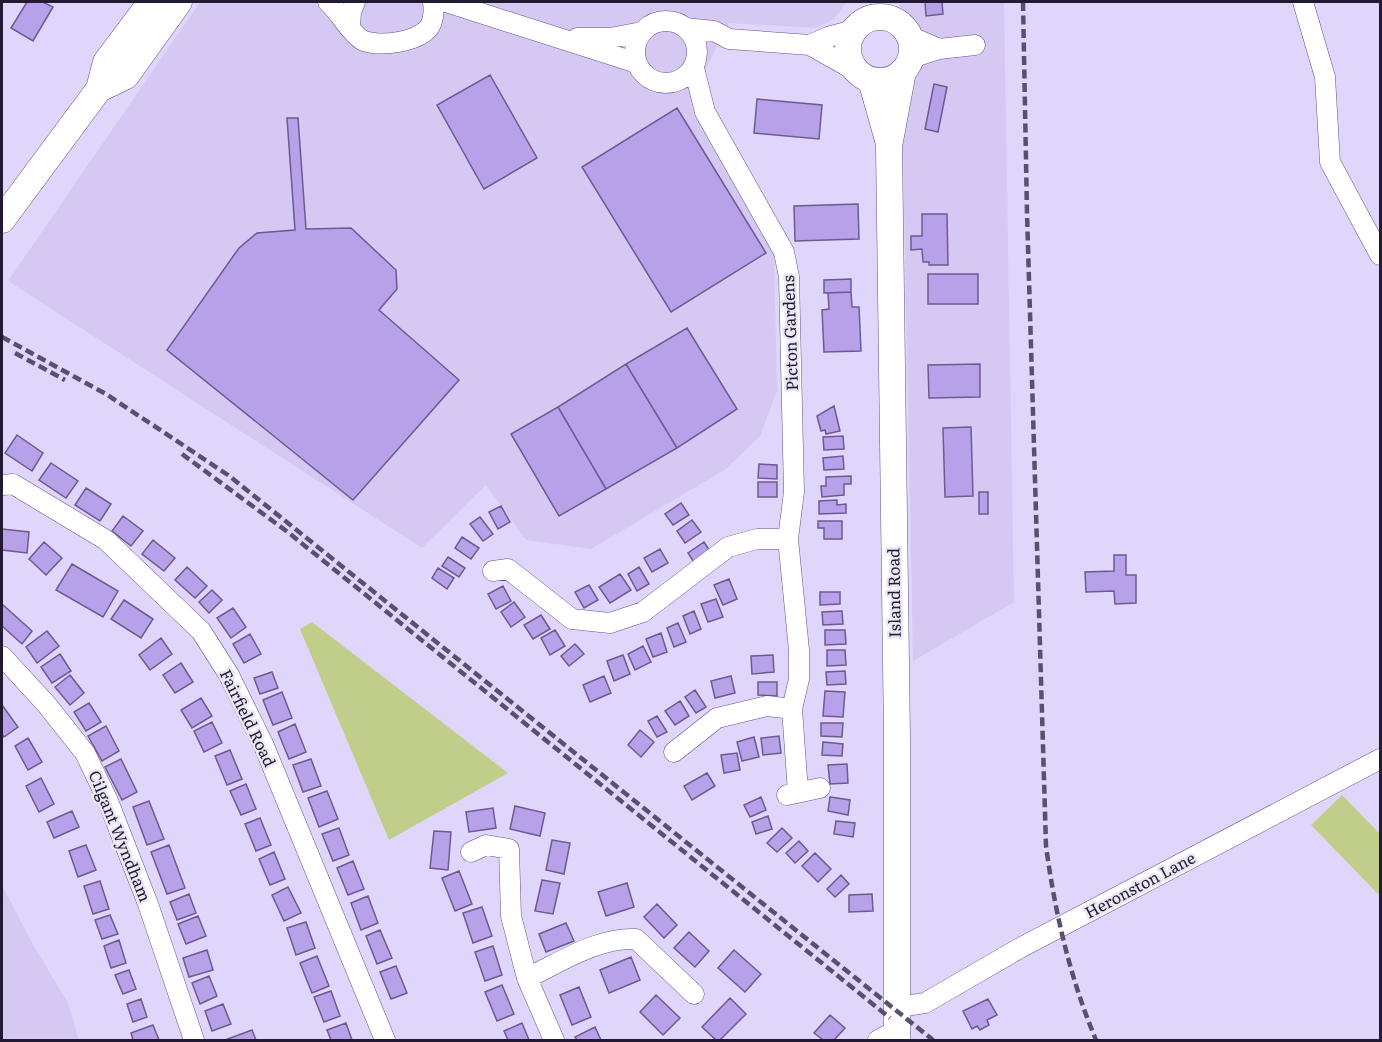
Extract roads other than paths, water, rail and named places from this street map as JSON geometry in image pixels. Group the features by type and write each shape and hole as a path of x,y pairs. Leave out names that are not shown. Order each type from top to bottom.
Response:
{"main road":[{"path":"2,220 99,88 106,62 151,2"},
{"path":"99,88 126,76 179,2"},
{"path":"890,146 863,75 848,53 848,42 860,18 875,17 902,38"},
{"path":"863,75 885,81 902,38"},
{"path":"890,146 902,38"},
{"name":"Island Road","path":"890,146 893,1029"}],"street":[{"path":"328,2 360,38 383,45 417,36 430,25 450,16 478,14"},
{"path":"350,26 351,12 355,2"},
{"path":"430,25 433,2"},
{"path":"446,2 478,14 566,38 590,49 637,63"},
{"path":"1303,2 1325,77 1330,162 1380,255"},
{"path":"810,45 860,18"},
{"path":"566,38 610,38 642,32 659,22 669,21 685,28 714,31 729,39 810,45 863,75"},
{"path":"685,28 693,38 695,64"},
{"path":"642,32 637,43 637,63 648,78 657,82 673,82 682,79 715,45 729,39"},
{"path":"902,38 939,49 975,45"},
{"name":"Picton Gardens","path":"695,64 705,112"},
{"name":"Picton Gardens","path":"673,82 705,112 784,252 789,277 794,492 788,539 799,650 799,679 792,709 792,794 820,788"},
{"name":"Fairfield Road","path":"2,485 13,484 106,540 201,631 230,675 264,746 385,1041"},
{"path":"502,564 572,618 610,623 644,612 728,547 757,539 788,539"},
{"name":"Cilgant Wyndham","path":"2,656 47,705 85,753 108,801 148,904 194,1041"},
{"path":"687,750 717,718 767,706 792,709"},
{"name":"Heronston Lane","path":"893,1029 925,1003 1020,948 1380,759"},
{"path":"471,852 486,845 509,849 511,916 527,978 554,1041"},
{"path":"527,978 619,938 636,939 694,994"}],"railway":[{"path":"1023,2 1046,846 1065,945 1078,993 1096,1040"},
{"path":"2,337 106,394 228,475 933,1040"},
{"path":"15,353 65,380"},
{"path":"182,454 289,533 890,1018"}]}
